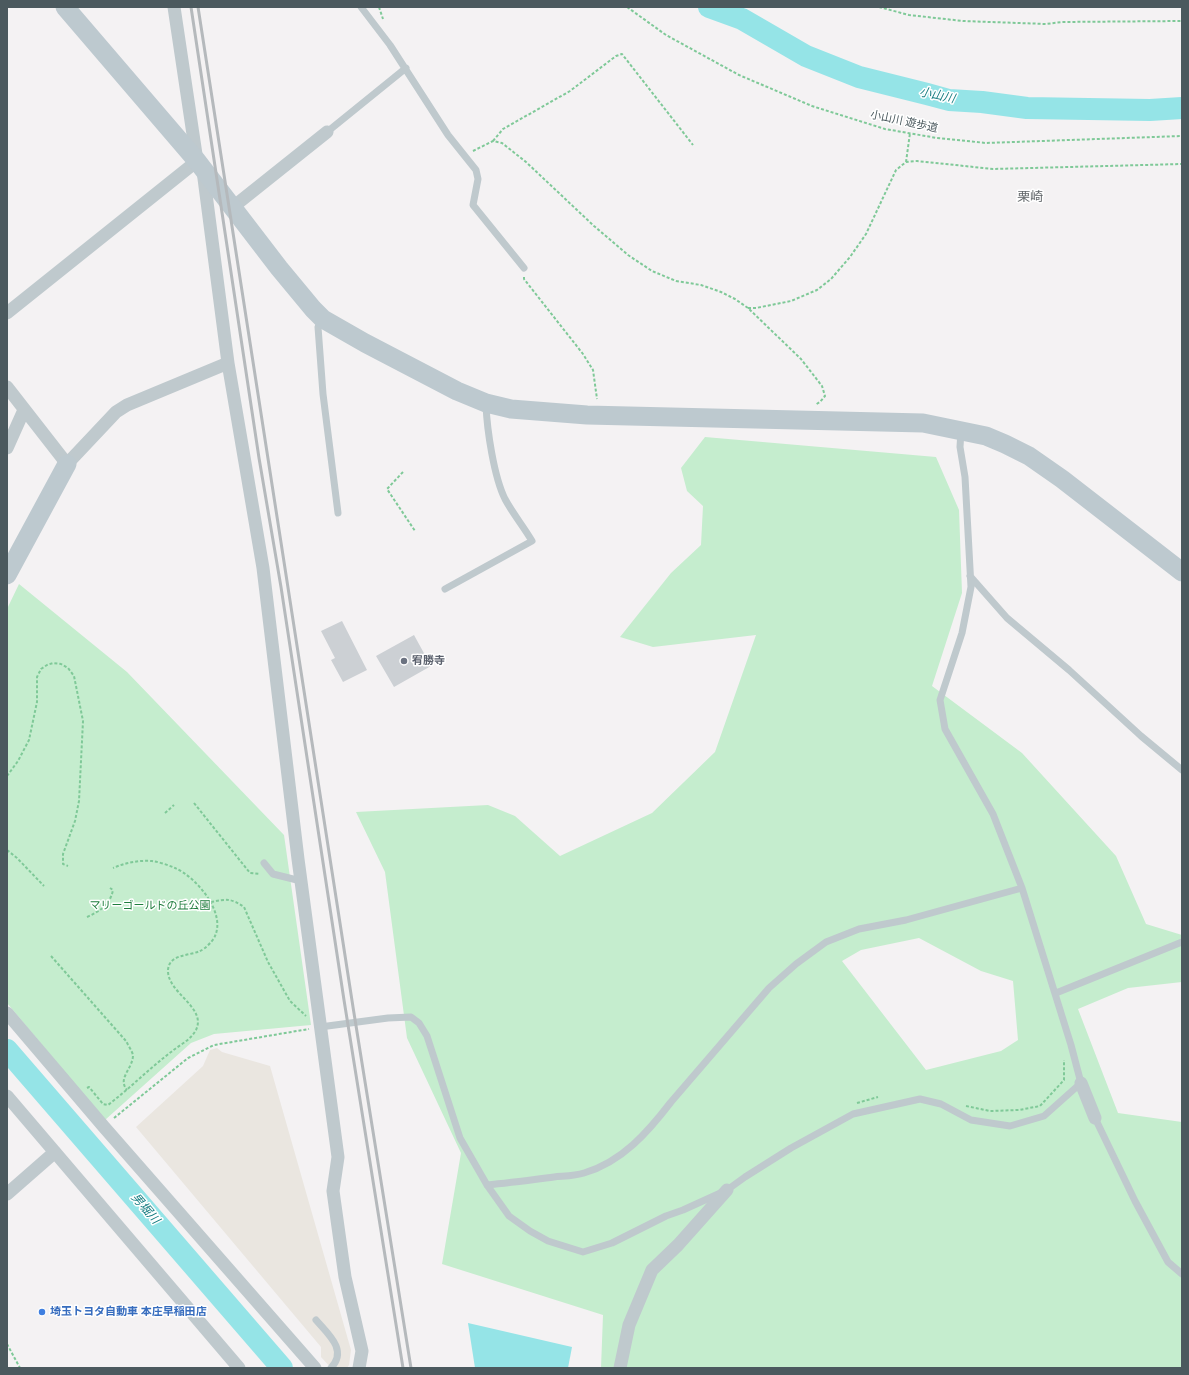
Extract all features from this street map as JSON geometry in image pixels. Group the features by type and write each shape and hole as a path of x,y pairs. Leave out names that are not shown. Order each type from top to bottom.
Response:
{"street":[{"path":"65,7 200,165 279,268 313,309 324,319 365,343 443,384 486,403 511,409 599,416 923,423 986,436 1029,456 1062,479 1182,572"},
{"path":"174,7 200,165 228,363 263,568 301,881 323,1025 338,1157 333,1191 346,1277 362,1351 359,1368"},
{"path":"232,207 327,132"},
{"path":"7,313 200,165"},
{"path":"7,575 67,464 116,412 127,405 228,363"},
{"path":"7,387 67,464"},
{"path":"7,448 24,410"},
{"path":"7,1012 104,1127 314,1368"},
{"path":"1081,1083 1095,1118"},
{"path":"7,1096 239,1368"},
{"path":"7,1194 55,1152"},
{"path":"620,1368 629,1325 652,1270 678,1245 728,1190"}],"lane":[{"path":"360,7 390,45 406,68 433,113 462,154 476,170 478,180 473,206 524,268"},
{"path":"327,132 406,68"},
{"path":"324,319 318,327 323,394 338,513"},
{"path":"445,589 532,541 504,498 496,474 486,419 486,403"},
{"path":"323,1025 411,1017 419,1023 427,1036 460,1138 487,1185 509,1216 530,1231 548,1241 583,1252 612,1243 666,1216 728,1190 745,1177 791,1148 853,1114 920,1099 941,1104 971,1120 1010,1126 1044,1116 1081,1083 1056,993 1022,888 994,814 945,729 940,700 962,633 971,587 965,477 960,446 961,430"},
{"path":"970,576 1007,618 1068,670 1141,736 1182,770"},
{"path":"264,862 273,874 301,881"},
{"path":"487,1185 583,1173 600,1167 620,1155 656,1122 671,1102 769,988 796,964 826,942 859,929 906,920 1022,888"},
{"path":"1056,993 1182,942"},
{"path":"1095,1118 1135,1201 1168,1262 1182,1274"},
{"path":"316,1320 333,1340 338,1350 336,1362 331,1368"}],"path":[{"name":"小山川 遊歩道","path":"627,7 666,35 739,75 812,106 885,129 986,143 1182,136"},
{"path":"879,7 909,15 963,21 1046,24 1062,22 1182,21"},
{"path":"462,154 466,151 473,152 493,141 503,128 570,91 616,56 622,54 693,145"},
{"path":"906,162 910,133"},
{"path":"493,141 502,143 526,162 594,226 628,255 646,267 676,281 721,292 748,308 801,358 822,386 825,396 820,402 805,411 801,420"},
{"path":"748,308 756,308 791,301 817,290 831,279 850,257 866,234 896,170 906,162 917,161 993,169 1182,164"},
{"path":"524,268 524,279 583,354 593,370 599,416"},
{"path":"403,472 387,489 415,531"},
{"path":"7,776 18,761 29,740 37,702 37,677 41,669 47,665 53,663 61,664 68,668 74,676 83,721 79,801 75,821 63,854 63,864 68,866"},
{"path":"194,803 250,873 261,874"},
{"path":"165,813 174,805"},
{"path":"7,850 17,858 44,886"},
{"path":"78,1096 89,1087 103,1104 108,1105 171,1051 188,1041 196,1030 197,1016 192,1007 174,988 169,978 168,968 173,960 180,956 200,951 215,937 218,924 211,902 196,883 176,868 144,861 123,864 113,868"},
{"path":"87,916 99,911 112,898 113,890 110,888"},
{"path":"211,902 227,899 236,902 244,908 268,962 290,1001 307,1017 323,1025"},
{"path":"51,956 126,1041 133,1054 130,1067 124,1078 124,1086 127,1090"},
{"path":"104,1127 188,1058 214,1045 323,1025"},
{"path":"961,1104 990,1111 1019,1110 1040,1106 1064,1080 1064,1059"},
{"path":"852,1105 859,1101 881,1096"},
{"path":"7,1344 20,1368"}],"shaded area":[{"path":"217,1048 222,1052 270,1066 351,1350 349,1365 347,1368 331,1368 321,1357 321,1347 136,1127 203,1066 210,1050"}],"green space":[{"path":"705,437 936,457 959,510 962,593 932,686 1022,753 1116,856 1146,924 1182,935 1182,982 1128,988 1078,1009 1118,1113 1182,1122 1182,1368 601,1368 603,1315 442,1264 461,1153 407,1038 385,872 356,812 488,805 515,816 560,856 652,813 715,752 756,635 653,647 620,637 671,573 701,545 703,506 687,491 681,468","holes":["919,938 981,971 1013,981 1018,1040 1001,1051 926,1070 842,961 861,950"]},
{"name":"マリーゴールドの丘公園","path":"19,584 127,672 284,835 311,1025 214,1034 191,1043 105,1120 7,1003 7,609"}],"water":[{"path":"468,1323 572,1347 568,1368 475,1368"}],"building":[{"path":"342,621 367,670 343,682 331,660 335,658 321,631"},
{"name":"宥勝寺","path":"414,635 431,666 394,687 376,656"}],"waterway":[{"name":"小山川","path":"709,7 742,19 806,56 859,77 949,100 982,102 1027,108 1150,110 1182,108"},
{"name":"男堀川","path":"7,1050 282,1368"}],"railway":[{"path":"191,7 259,458 281,587 344,1000 403,1368"},
{"path":"198,7 353,1007 411,1368"}],"place":[{"name":"宥勝寺","path":"404,661"},
{"name":"埼玉トヨタ自動車 本庄早稲田店","path":"42,1312"}],"district":[{"name":"栗崎","path":"1030,198"}]}
